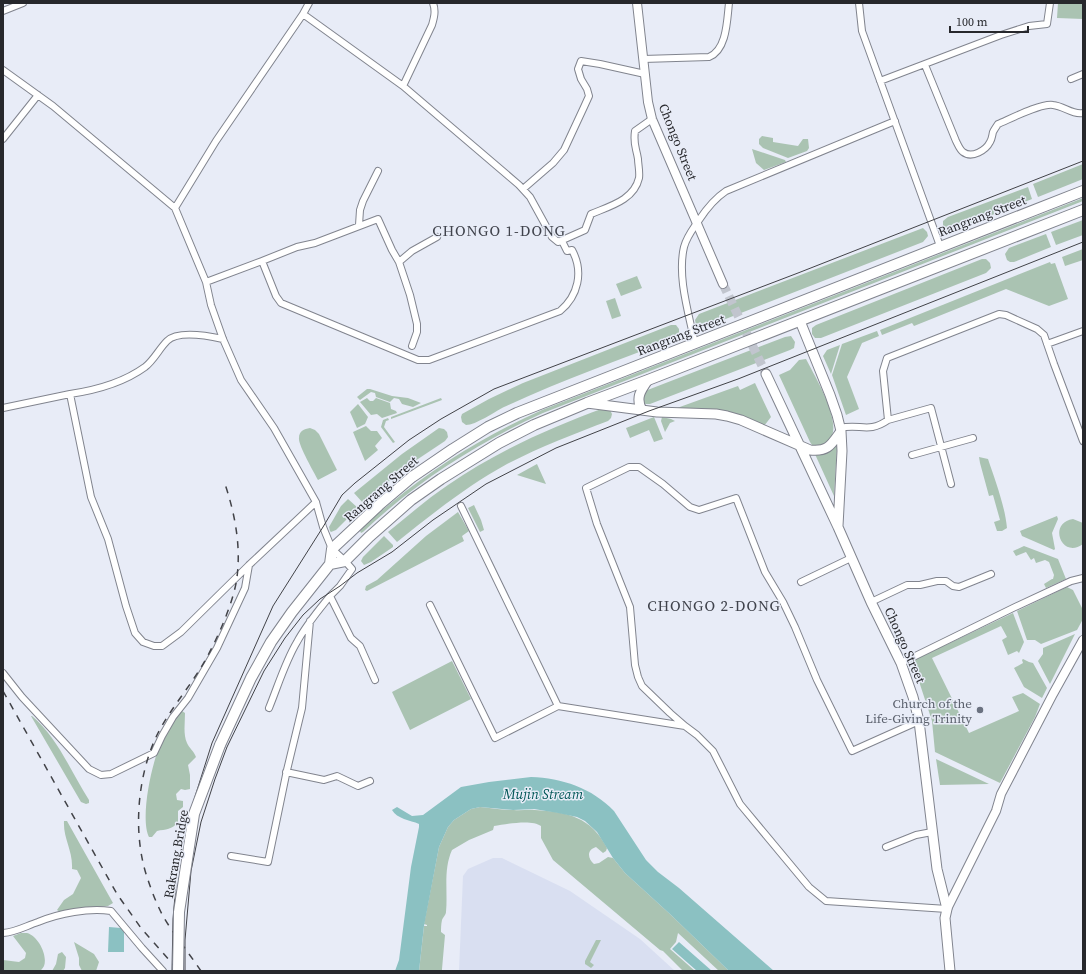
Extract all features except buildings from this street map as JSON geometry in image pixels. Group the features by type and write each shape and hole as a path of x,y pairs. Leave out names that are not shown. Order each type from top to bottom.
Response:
{"main road":[{"name":"Rangrang Street","path":"332,549 379,505 412,477 488,427 517,413 1083,191"},
{"path":"332,549 330,564 345,561 369,537 411,500 441,478 505,440 534,425 1083,210"},
{"path":"800,321 830,395 841,430 842,451 838,527"},
{"name":"Chongo Street","path":"766,374 838,527 850,558 901,663 913,697 919,721 937,869 947,909 945,918 950,971"},
{"path":"642,410 638,399 640,392 648,380"},
{"path":"587,403 657,412 716,414 727,416 741,420 810,450 822,450 831,444 841,430"},
{"name":"Rakrang Bridge","path":"178,971 179,912 194,814 220,745 251,678 271,642 292,612 330,564"}],"street":[{"path":"3,11 23,3"},
{"path":"175,208 216,141 309,3"},
{"path":"403,86 432,25 435,7 433,3"},
{"name":"Chongo Street","path":"637,3 644,74 652,119 723,284"},
{"path":"643,59 713,56 724,40 729,3"},
{"path":"859,3 862,30 940,246"},
{"path":"880,81 1001,35 1029,26 1047,24 1050,3"},
{"path":"303,14 403,86 523,189 530,197 552,237 558,242 585,230 591,214 620,202 632,192 639,177 637,156 633,142 635,131 652,119"},
{"path":"523,189 553,163 564,150 589,96 578,69 581,61 644,74"},
{"path":"925,65 956,141 962,151 967,154 974,154 982,151 988,146 998,124 1042,106 1052,105 1074,113 1083,113"},
{"path":"3,70 53,106 175,208 206,282 211,305 223,339 241,380 274,428 316,502 323,527 332,549 352,569 340,586 310,621 296,643 269,708"},
{"path":"1071,79 1083,74"},
{"path":"3,138 38,95"},
{"path":"695,344 684,284 682,262 684,246 690,233 707,207 717,197 726,191 895,121"},
{"path":"359,225 360,210 363,201 378,171"},
{"path":"206,282 296,247 315,243 378,219 399,262 417,324 417,332 412,346"},
{"path":"399,262 412,251 437,237"},
{"path":"262,261 276,296 281,303 418,360 429,360 560,311 569,303 576,288 579,274 572,250 567,251 562,241"},
{"path":"888,420 883,371 887,358 999,314 1006,315 1037,329 1044,335 1083,441"},
{"path":"1047,344 1083,331"},
{"path":"3,408 103,388 145,367 168,340 177,336 209,336 223,339"},
{"path":"70,394 91,497 108,539 135,633 143,642 154,646 162,646 181,632 316,502"},
{"path":"841,430 848,426 866,428 879,426 888,420 931,408 951,484"},
{"path":"912,455 973,438"},
{"path":"919,721 852,751 817,680 783,602 765,572 736,498 699,510 690,507 664,484 639,467 629,467 586,488 597,524 630,607 635,665 642,686 713,751 740,804 809,887 826,901 947,909 996,811 1001,794 1083,640"},
{"path":"461,506 558,706"},
{"path":"801,582 850,558"},
{"path":"3,673 22,697 89,768 102,775 112,774 154,753 173,716 188,698 216,648 245,588 249,565"},
{"path":"871,602 907,585 920,585 946,581 953,586 959,587 991,574"},
{"path":"901,663 1013,608 1071,581 1083,578"},
{"path":"330,596 351,638 360,646 376,680"},
{"path":"430,605 495,738 558,706 685,726"},
{"path":"231,856 268,862 286,772 302,708 310,621"},
{"path":"286,772 324,780 338,776 358,786 370,781"},
{"path":"886,847 916,835 932,832"},
{"path":"3,933 18,930 57,916 98,909 111,911 163,971"}],"shaded area":[{"path":"1058,3 1083,3 1083,19 1057,18"},
{"path":"762,136 773,138 773,142 798,146 803,139 808,139 809,148 807,151 788,158 763,148 759,144 759,139"},
{"path":"752,149 785,160 786,162 764,170 756,163"},
{"path":"1083,164 1083,179 1038,197 1033,184"},
{"path":"1028,187 1032,199 952,231 947,231 943,227 943,221 948,217"},
{"path":"1083,198 1083,201 543,413 494,437 448,465 404,497 363,532 361,533 360,531 387,506 426,476 464,451 522,419"},
{"path":"1083,220 1083,235 1056,245 1051,232"},
{"path":"923,228 927,232 928,236 923,242 705,327 700,328 696,325 695,320 699,314"},
{"path":"1046,234 1051,247 1014,262 1007,260 1005,254 1009,248"},
{"path":"1083,249 1083,260 1065,266 1062,257"},
{"path":"982,259 986,259 990,263 991,268 986,273 821,338 815,338 812,334 812,328 816,325"},
{"path":"1050,262 1051,264 1055,263 1068,299 1049,306 1006,289 914,326 912,323 882,335 880,330"},
{"path":"637,276 642,288 621,296 616,284"},
{"path":"615,298 621,316 612,319 606,301"},
{"path":"671,325 676,325 679,329 679,334 676,338 546,388 504,407 475,423 466,425 462,422 462,414 523,383"},
{"path":"877,331 879,336 862,343 847,377 859,409 846,415 832,375 842,344"},
{"path":"791,336 795,342 794,348 790,350 650,404 643,403 641,396 645,391"},
{"path":"840,345 831,374 823,356 827,350"},
{"path":"806,359 827,401 833,425 832,435 827,442 816,446 812,445 810,442 779,375 790,370 799,360"},
{"path":"755,383 771,417 764,426 732,414 677,408 738,386 740,390"},
{"path":"367,389 392,396 408,398 421,403 413,407 402,404 399,399 394,398 390,402 376,397 375,393 371,392 360,400 357,397"},
{"path":"367,398 370,401 373,401 376,398 390,403 391,409 397,413 382,418 377,414 371,415 360,402"},
{"path":"441,398 442,400 391,419 391,417"},
{"path":"358,404 368,417 365,424 357,428 350,412"},
{"path":"604,408 610,410 612,414 608,421 544,446 507,464 464,491 397,542 388,532 440,490 504,451 543,432"},
{"path":"654,417 663,439 654,442 649,430 630,438 626,428"},
{"path":"662,417 675,421 670,423 665,432 661,421"},
{"path":"388,418 389,420 386,421 384,427 395,442 393,443 381,427 383,420"},
{"path":"366,426 371,431 377,431 382,438 375,446 378,450 365,461 353,432"},
{"path":"310,428 319,434 337,470 318,480 299,441 301,432"},
{"path":"439,428 444,429 447,432 448,437 445,441 409,465 363,503 354,493 402,454"},
{"path":"835,445 837,447 834,496 814,452"},
{"path":"979,457 988,459 999,493 1007,528 1002,531 997,531 994,522 1000,520 993,495 989,496"},
{"path":"537,464 546,484 517,475"},
{"path":"348,499 358,508 336,530 331,532 329,527 341,506"},
{"path":"474,505 484,530 480,532 468,508"},
{"path":"458,512 469,531 462,536 464,541 367,591 365,590 366,586 377,580 426,536"},
{"path":"1057,516 1058,519 1052,533 1054,550 1022,536 1020,531"},
{"path":"1073,519 1083,523 1083,544 1075,548 1064,544 1060,539 1059,533 1065,522"},
{"path":"384,536 393,545 393,547 364,565 361,561 363,557"},
{"path":"1024,546 1058,559 1066,579 1046,588 1044,584 1053,579 1054,575 1049,562 1045,560 1036,563 1034,558 1031,560 1026,552 1016,556 1013,551"},
{"path":"1067,587 1073,590 1083,610 1083,619 1077,630 1041,644 1035,640 1027,640 1017,611"},
{"path":"1013,613 1024,642 1019,653 1017,651 1008,655 1002,640 1007,637 1001,626 932,658 969,733 1019,711 1012,697 1023,693 1040,704 1035,717 1000,783 935,752 932,721 913,663 914,660"},
{"path":"1075,634 1050,684 1038,661 1043,654 1043,648"},
{"path":"1023,659 1033,663 1047,688 1042,698 1024,687 1014,668 1023,663"},
{"path":"452,661 471,699 410,730 392,692"},
{"path":"182,711 185,713 186,740 196,757 188,765 190,789 181,789 176,794 177,800 183,801 183,807 178,811 178,822 176,825 171,828 157,831 152,837 149,837 147,829 146,806 153,767 163,739 179,713"},
{"path":"31,716 41,725 57,745 89,800 89,803 86,804 81,802"},
{"path":"936,759 989,784 940,785"},
{"path":"480,807 506,810 558,812 577,818 586,823 594,829 607,848 603,853 596,847 593,848 589,852 589,857 592,862 594,864 599,863 608,857 613,858 625,873 729,971 719,971 678,933 676,942 670,949 695,971 683,971 663,951 553,860 541,838 541,826 525,822 494,826 493,830 469,840 452,850 449,858 447,873 446,913 441,925 441,932 445,935 442,971 419,971 424,926 427,926 424,924 439,847 448,827 454,820 471,809"},
{"path":"64,821 67,821 113,903 108,906 60,912 57,910 64,900 73,894 81,878 77,870 72,869"},
{"path":"493,858 502,858 570,891 640,939 675,971 459,971 463,876 468,869"},
{"path":"21,933 31,935 41,946 45,957 45,962 40,971 3,971 3,960 19,962 25,958 26,953 13,936"},
{"path":"596,940 601,940 590,962 594,965 591,968 585,964 585,961"},
{"path":"74,942 94,954 99,962 96,971 82,971 79,965 79,958"},
{"path":"62,952 66,957 65,968 63,971 52,971 56,964 58,954"}],"water":[{"name":"Mujin Stream","path":"531,777 565,782 586,790 605,803 614,811 646,860 658,872 679,888 774,971 729,971 625,873 613,858 597,832 585,821 577,817 534,809 513,810 480,807 471,809 454,820 448,827 439,847 424,926 419,971 395,971 399,960 411,867 419,824 400,817 392,810 397,807 412,816 423,815 461,787"},
{"path":"109,927 121,928 124,932 124,952 108,952"},
{"path":"679,942 712,971 697,971 672,949"}],"tunnel":[{"path":"723,284 766,374"}],"tram line":[{"path":"172,971 173,919 177,872 186,825 212,743 273,606 342,495 355,483 409,440 441,419 494,389 798,273 1083,161"},
{"path":"185,971 185,940 191,871 201,822 215,779 227,747 264,671 285,638 303,615 320,599 357,573 392,552 433,520 486,484 556,448 649,411 738,379 1083,242"}],"railway":[{"path":"201,971 167,923 151,889 143,862 140,844 139,805 145,767 158,733 200,669 211,649 228,612 235,588 238,565 238,542 232,507 225,484"},
{"path":"3,691 117,894 141,928 179,971"}],"place":[{"name":"Church of the Life-Giving Trinity","path":"980,710"}],"district":[{"name":"CHONGO 1-DONG","path":"499,230"},
{"name":"CHONGO 2-DONG","path":"714,605"}]}
